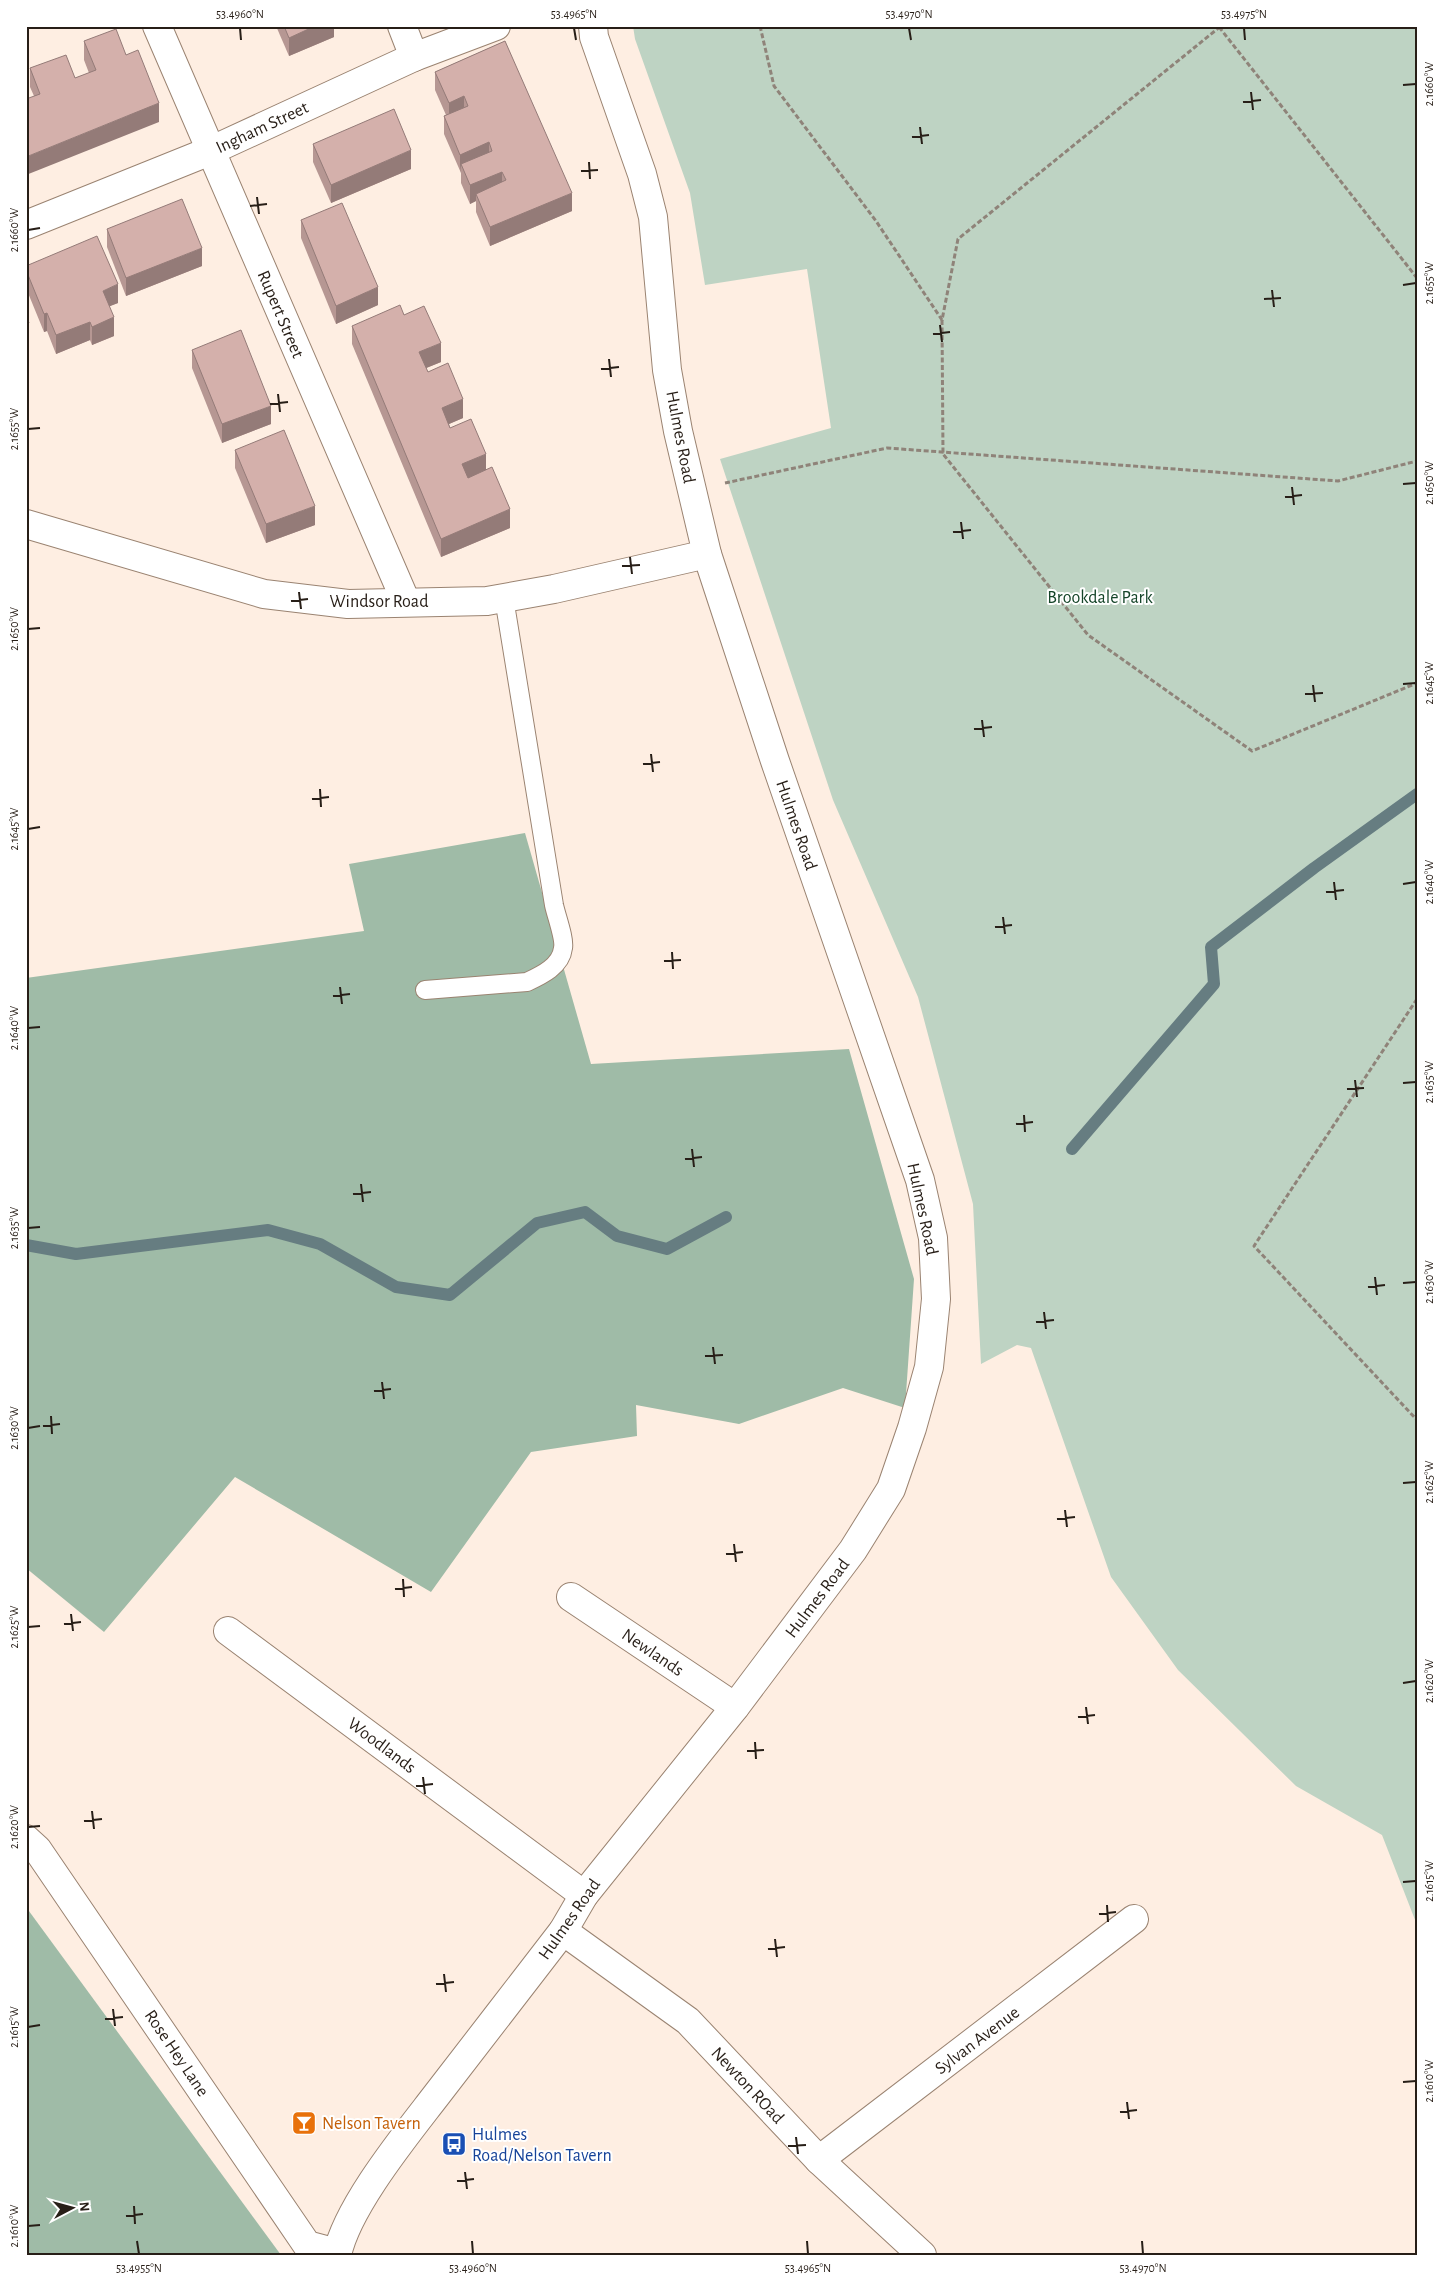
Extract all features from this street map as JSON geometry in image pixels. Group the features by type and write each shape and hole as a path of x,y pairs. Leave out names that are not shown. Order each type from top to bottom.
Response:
{"street":[{"name":"Rupert Street","path":"157,26 406,602"},
{"path":"402,26 414,57"},
{"name":"Ingham Street","path":"26,225 210,150 414,57 496,26"},
{"name":"Hulmes Road","path":"337,2254 363,2198 398,2146 563,1931 584,1895 735,1707 853,1550 891,1489 912,1428 929,1367 936,1300 933,1238 920,1180 778,770 707,554 667,370 653,218 642,174 594,37 592,26"},
{"name":"Windsor Road","path":"26,524 264,594 348,604 487,601 554,589 707,554"},
{"name":"Newlands","path":"570,1597 735,1707"},
{"name":"Woodlands","path":"228,1632 584,1895"},
{"name":"Rose Hey Lane","path":"26,1838 37,1849 307,2245 337,2254"},
{"name":"Sylvan Avenue","path":"819,2160 1134,1919"},
{"name":"Newton ROad","path":"563,1931 688,2021 819,2160 922,2255"}],"lane":[{"path":"425,990 527,982 541,976 554,965 563,948 554,905 504,598"}],"path":[{"path":"760,26 774,86 876,221 942,320"},
{"path":"1417,278 1220,27 958,239 942,320 943,454 1088,635 1252,751 1417,683"},
{"path":"692,492 742,478 887,448 943,454 1338,481 1417,461"},
{"path":"1417,999 1254,1246 1417,1420"}],"green space":[{"name":"Brookdale Park","path":"633,26 1417,26 1417,1925 1382,1835 1296,1786 1178,1670 1111,1577 1031,1348 1017,1345 981,1364 973,1204 918,997 833,800 720,459 831,428 807,269 705,285 690,193 635,39"},
{"path":"525,833 591,1064 849,1049 914,1279 905,1408 843,1388 739,1424 636,1405 637,1436 531,1452 431,1592 235,1477 104,1632 26,1568 26,978 364,931 349,864"},
{"path":"26,1907 281,2255 26,2255"}],"building":[{"path":"284,26 315,26 289,38"},
{"path":"116,29 126,55 138,50 159,103 26,157 26,99 40,94 30,68 66,55 75,78 96,70 84,41"},
{"path":"505,41 572,193 490,227 476,194 506,180 502,172 470,185 461,164 492,151 489,142 460,155 444,116 468,106 464,96 449,103 435,72"},
{"path":"394,109 411,150 331,185 313,144"},
{"path":"182,199 202,248 126,278 107,229"},
{"path":"342,203 378,287 336,306 301,220"},
{"path":"97,236 118,284 103,291 114,317 92,327 90,322 56,335 47,313 44,314 26,266"},
{"path":"400,305 404,315 424,306 441,343 419,352 428,372 448,363 463,399 442,408 450,428 471,419 486,454 462,464 468,478 492,467 510,509 441,539 352,326"},
{"path":"241,330 271,406 222,424 192,350"},
{"path":"284,430 315,506 266,524 235,450"}],"waterway":[{"path":"1072,1149 1214,984 1211,947 1314,868 1417,794"},
{"path":"26,1245 76,1254 268,1230 320,1244 396,1287 450,1295 537,1223 585,1212 617,1236 667,1249 726,1217"}],"place":[{"name":"Nelson Tavern","path":"304,2123"},
{"name":"Hulmes Road/Nelson Tavern","path":"454,2144"}]}
